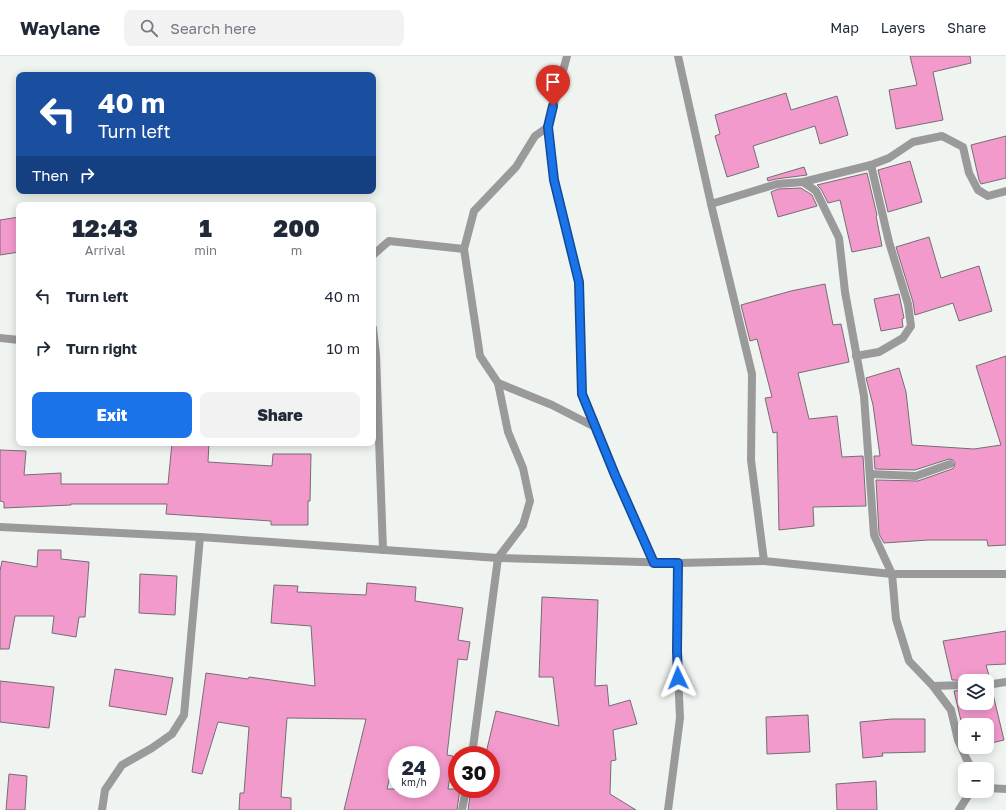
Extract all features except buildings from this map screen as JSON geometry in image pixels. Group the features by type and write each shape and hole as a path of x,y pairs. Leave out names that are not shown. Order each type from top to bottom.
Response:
{"street":[{"path":"567,56 548,127 554,180 579,282 582,394 654,563"},
{"path":"678,56 752,374 751,460 764,561"},
{"path":"473,746 498,558 523,525 530,500 523,468 508,432 498,383 480,356 464,249 474,211 516,167 535,136 548,127"},
{"path":"712,204 777,184 803,182 871,165 889,158 913,142 942,136 963,147 969,173 978,190 988,196 1006,191"},
{"path":"856,356 879,352 903,338 911,326 908,304 889,242 871,165"},
{"path":"803,182 816,192 839,238 845,292 864,396 874,535 892,574 896,619 909,661 933,686 952,710 958,740 968,762"},
{"path":"376,252 389,241 464,249"},
{"path":"0,338 16,340"},
{"path":"376,355 383,550"},
{"path":"498,383 552,405 596,427"},
{"path":"870,474 916,476 950,464"},
{"path":"0,526 200,537 498,558 654,563 764,561 892,574 1006,574"},
{"path":"102,810 105,790 122,765 152,748 172,734 184,715 200,537"},
{"path":"668,810 680,718 677,651 678,563"},
{"path":"994,684 1006,682"},
{"path":"933,686 958,685"},
{"path":"994,788 1006,789"},
{"path":"462,810 464,798"},
{"path":"959,810 966,798"}],"route":[{"path":"553,106 548,127 554,180 579,282 582,394 615,475 654,563 678,563 678,678"}]}
